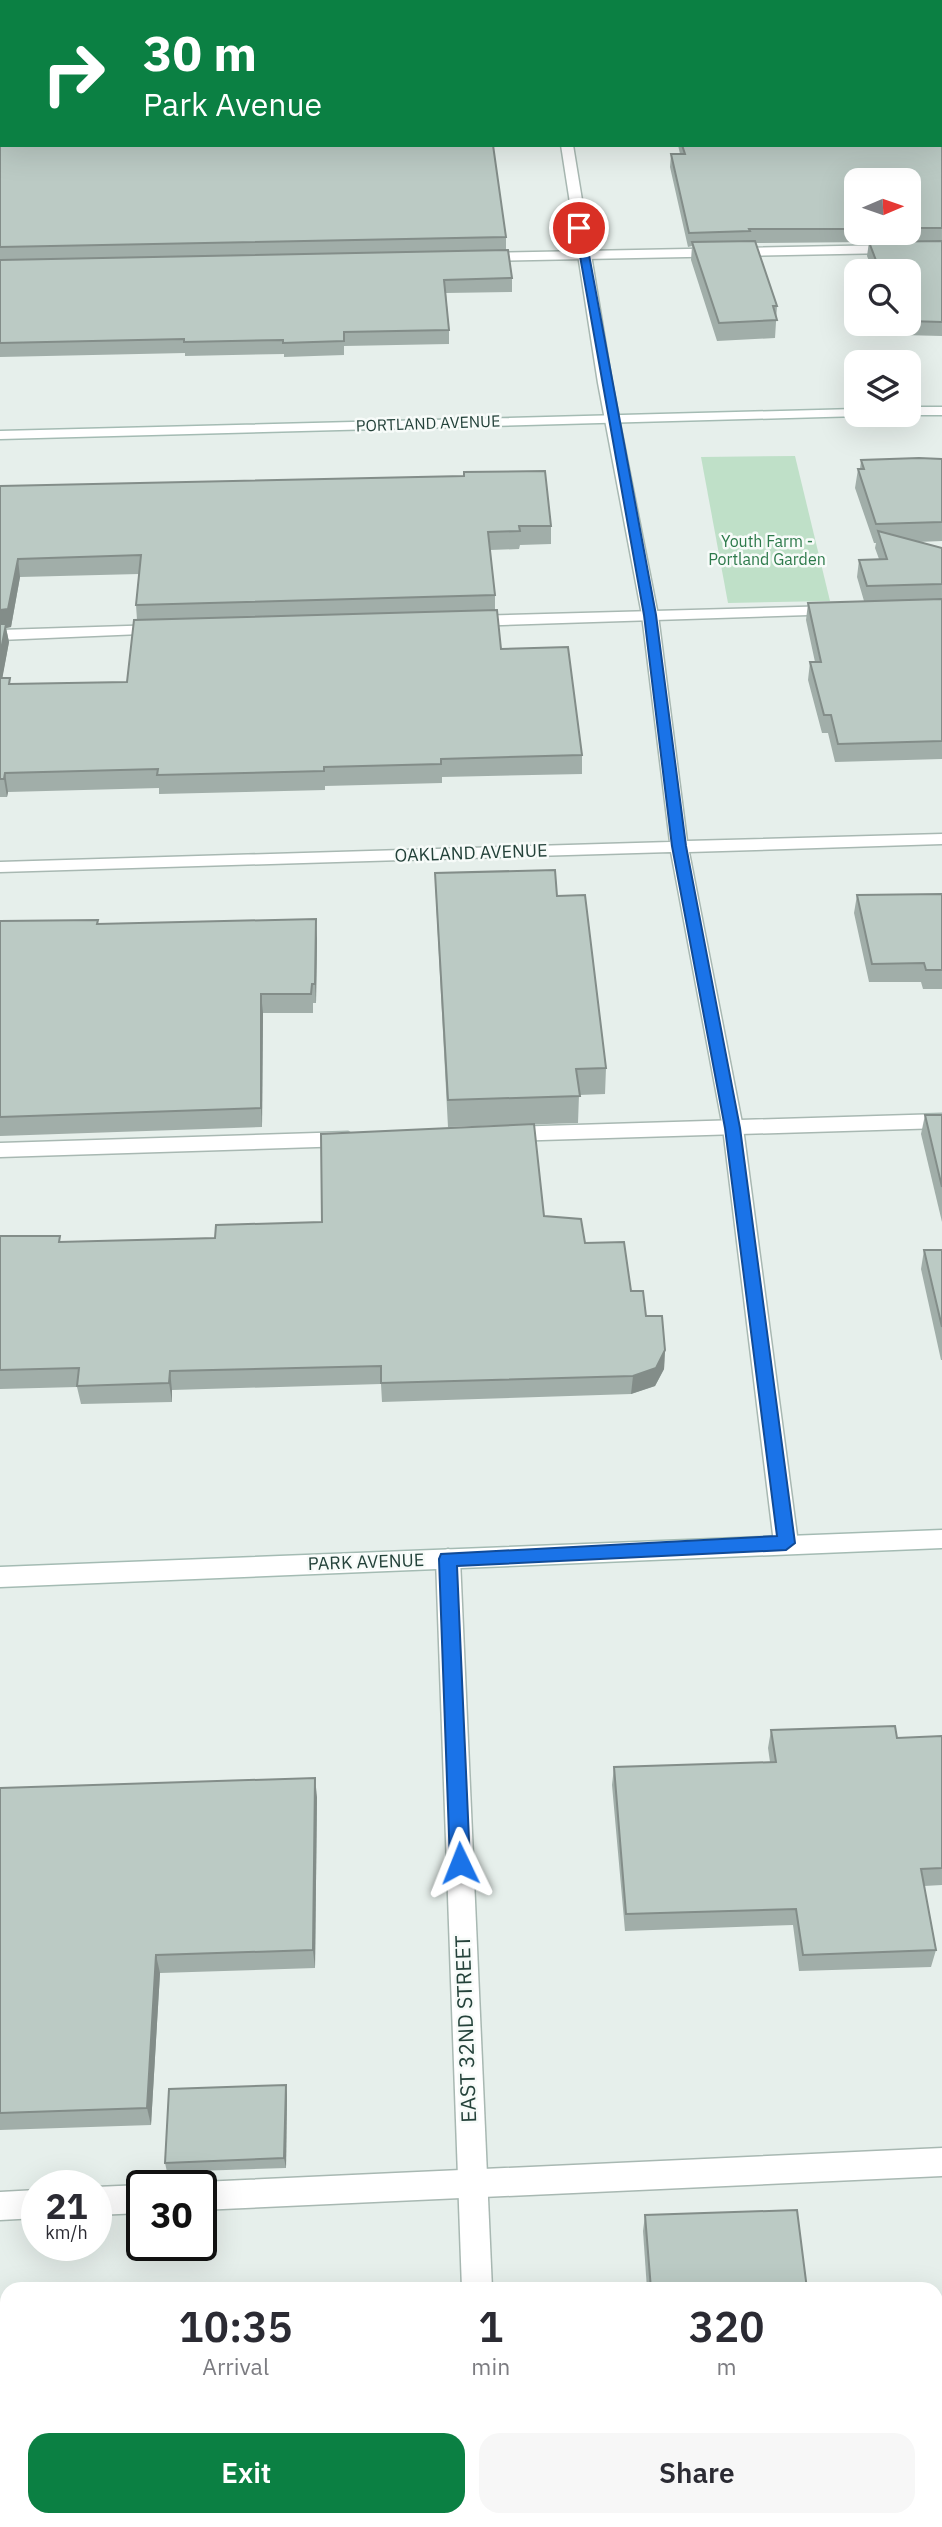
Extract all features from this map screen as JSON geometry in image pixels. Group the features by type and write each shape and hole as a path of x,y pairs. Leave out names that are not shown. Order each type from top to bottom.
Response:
{"street":[{"path":"567,147 583,254 650,615 679,846 733,1128 786,1543"},
{"path":"464,257 942,248"},
{"path":"921,411 942,411"},
{"name":"PORTLAND AVENUE","path":"0,435 844,413"},
{"path":"455,621 848,611"},
{"path":"0,635 179,629"},
{"name":"OAKLAND AVENUE","path":"0,867 942,839"},
{"path":"487,1135 942,1121"},
{"path":"0,1150 362,1139"},
{"name":"PARK AVENUE","path":"0,1577 786,1543 942,1539"},
{"name":"EAST 32ND STREET","path":"448,1559 477,2282"},
{"path":"217,2195 942,2162"},
{"path":"0,2206 21,2205"}],"green space":[{"name":"Youth Farm - Portland Garden","path":"795,456 830,601 728,603 701,457"}],"building":[{"path":"0,147 493,147 506,237 0,247"},
{"path":"683,147 942,147 942,228 921,228 921,168 844,168 844,229 749,229 750,231 689,233 671,154 685,154"},
{"path":"755,241 777,306 773,306 777,320 719,323 692,242"},
{"path":"921,241 942,241 942,322 921,321 921,259 875,259 870,245 921,245"},
{"path":"508,250 512,278 444,280 449,330 344,332 344,341 283,343 283,340 184,342 184,339 0,343 0,260"},
{"path":"942,459 942,522 876,524 858,469 864,469 861,460"},
{"path":"545,471 551,526 519,526 520,531 488,532 495,595 136,605 141,555 18,559 8,609 0,610 0,486 464,476 464,472"},
{"path":"878,531 942,548 942,584 867,586 859,560 887,559"},
{"path":"942,599 942,741 838,744 831,715 824,715 810,662 821,662 808,603"},
{"path":"497,610 501,649 568,647 582,755 441,759 441,764 324,767 324,771 157,775 158,769 5,773 4,779 0,779 0,678 10,678 9,684 127,682 134,620"},
{"path":"0,624 6,624 0,655"},
{"path":"555,870 557,896 585,895 606,1068 576,1069 580,1096 448,1100 435,873"},
{"path":"942,894 942,970 926,970 924,963 872,964 857,895"},
{"path":"316,919 315,984 312,984 311,994 261,994 261,1108 0,1117 0,921 98,920 97,924"},
{"path":"925,1115 942,1115 942,1187"},
{"path":"534,1124 544,1216 581,1219 585,1243 624,1242 631,1291 643,1291 646,1316 662,1316 665,1350 656,1368 633,1376 381,1383 381,1366 170,1371 169,1383 77,1386 79,1368 0,1370 0,1236 60,1236 59,1242 215,1238 216,1225 322,1222 321,1134"},
{"path":"924,1250 942,1250 942,1327"},
{"path":"895,1726 897,1738 942,1736 942,1868 921,1869 936,1950 803,1955 796,1909 626,1914 614,1767 776,1762 771,1730"},
{"path":"315,1778 313,1950 156,1955 147,2108 0,2113 0,1788"},
{"path":"286,2085 284,2158 165,2163 169,2089"},
{"path":"797,2210 806,2282 650,2282 645,2215"}],"route":[{"path":"460,1863 448,1559 786,1543 733,1128 679,846 650,615 579,228"}]}
